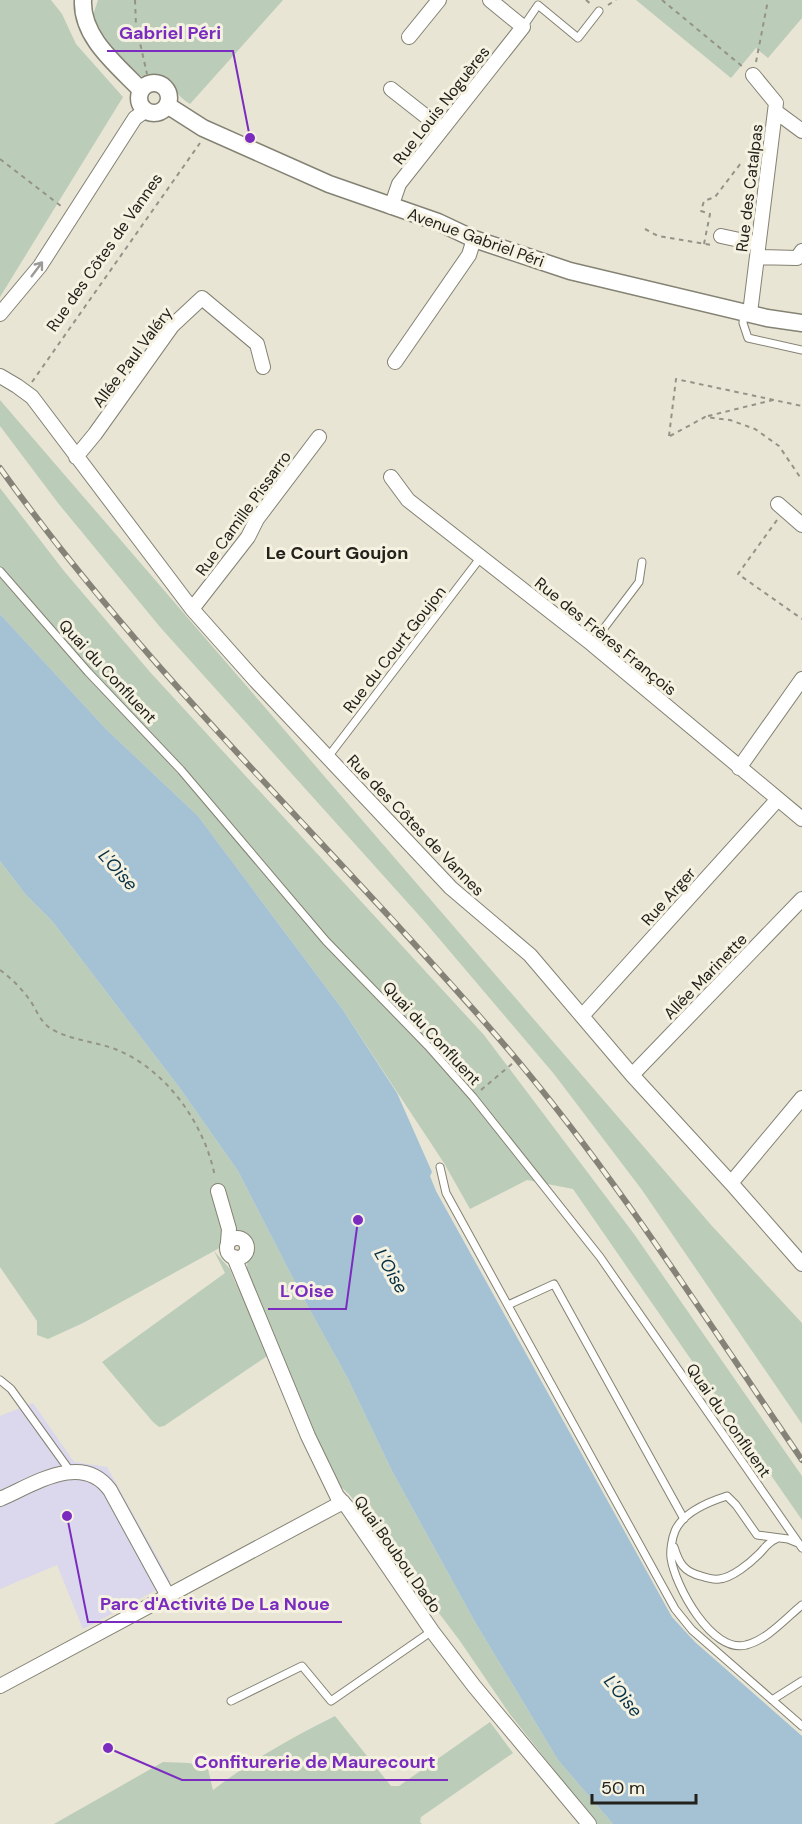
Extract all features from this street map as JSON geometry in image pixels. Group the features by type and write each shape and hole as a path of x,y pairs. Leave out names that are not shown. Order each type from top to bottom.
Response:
{"street":[{"path":"83,0 82,8 86,27 102,48 145,86"},
{"path":"409,38 439,0"},
{"path":"490,0 523,27"},
{"name":"Rue Louis Noguères","path":"391,207 399,184 523,27"},
{"name":"Rue des Catalpas","path":"747,312 758,250 776,103 753,75"},
{"path":"154,82 164,86 169,95 167,105 155,113 145,111 139,103 139,94 145,86 154,82"},
{"path":"391,89 442,129"},
{"name":"Avenue Gabriel Péri","path":"167,105 203,128 328,184 438,222 474,239 570,271 802,323"},
{"path":"0,314 40,266 135,118 145,111"},
{"path":"775,111 802,131"},
{"path":"721,236 758,250 797,258 802,251"},
{"path":"395,363 470,255 474,239"},
{"name":"Allée Paul Valéry","path":"75,457 95,434 172,326 202,298 257,344 263,368"},
{"name":"Rue des Côtes de Vannes","path":"0,376 26,392 192,609 451,888 530,955 632,1075 731,1182 802,1264"},
{"name":"Rue Camille Pissarro","path":"192,609 248,537 257,519 319,437"},
{"name":"Rue des Frères François","path":"391,477 408,500 482,556 801,817"},
{"path":"782,507 802,525"},
{"path":"739,768 802,679"},
{"name":"Rue Arger","path":"582,1016 778,799"},
{"name":"Allée Marinette","path":"632,1075 802,899"},
{"path":"731,1182 802,1098"},
{"name":"Quai Boubou Dado","path":"218,1191 231,1236 228,1252 239,1260 308,1436 337,1496 432,1631 474,1686 589,1824"},
{"path":"0,1499 59,1474 70,1471 91,1474 106,1485 168,1596"},
{"path":"0,1686 343,1502"}],"lane":[{"path":"523,27 538,4 578,38 599,11"},
{"path":"747,312 743,323 748,338 802,350"},
{"name":"Rue du Court Goujon","path":"328,757 482,556"},
{"path":"592,645 639,582 642,562"},
{"name":"Quai du Confluent","path":"0,571 88,672 182,770 326,941 473,1096 600,1257 801,1546"},
{"path":"440,1167 446,1193 675,1609 692,1630 802,1726"},
{"path":"508,1305 554,1284 684,1519"},
{"path":"0,1380 11,1389 70,1471"},
{"path":"801,1546 788,1539 757,1535 727,1496 712,1501 684,1519 675,1531 671,1559 689,1605 720,1639 731,1644 745,1646 755,1641 802,1605"},
{"path":"672,1544 681,1566 686,1571 718,1579 741,1569 776,1539"},
{"path":"231,1701 302,1666 331,1701 432,1631"},
{"path":"772,1700 802,1681"}],"path":[{"path":"135,0 136,25 145,86"},
{"path":"663,0 753,75 768,0"},
{"name":"Rue des Côtes de Vannes","path":"26,392 201,142 203,128"},
{"path":"0,159 73,215"},
{"path":"704,244 710,214 701,211 704,201 715,197 741,163"},
{"path":"645,229 658,236 716,246 721,236"},
{"path":"774,400 705,417 669,436 676,379 774,400 802,406"},
{"path":"705,417 730,420 755,429 779,446 802,480"},
{"path":"782,507 738,574 802,619"},
{"path":"0,970 22,990 50,1028 117,1050 145,1064 178,1100 203,1137 218,1191"},
{"path":"473,1096 513,1063"}],"shaded area":[{"path":"33,1403 74,1462 107,1467 171,1582 83,1629 57,1565 0,1589 0,1416"}],"green space":[{"path":"0,0 51,0 62,14 76,44 123,97 0,297"},
{"path":"98,0 283,0 190,104 161,78 137,74 118,54 93,15"},
{"path":"636,0 802,0 802,18 768,58 756,48 731,78"},
{"path":"0,400 712,1226 802,1323 802,1424 642,1190 554,1074 425,922 160,627 58,503 0,426"},
{"path":"0,488 64,571 150,672 484,1035 634,1234 802,1476 802,1520 573,1189 527,1180 470,1209 444,1163 343,1010 198,816 106,729 0,614"},
{"path":"0,861 26,895 52,921 179,1087 238,1171 348,1379 392,1471 475,1622 558,1760 613,1824 597,1824 509,1713 460,1641 349,1494 334,1481 247,1270 250,1247 243,1235 83,1323 48,1339 37,1335 37,1321 0,1267"},
{"path":"214,1251 230,1269 236,1284 248,1290 273,1352 164,1426 159,1427 102,1362 225,1273"},
{"path":"335,1716 391,1786 399,1786 490,1722 513,1753 421,1817 422,1824 54,1824 163,1762 189,1763 208,1769 213,1790 272,1750"}],"water":[{"name":"L'Oise","path":"0,614 106,729 198,816 343,1010 397,1093 432,1172 430,1176 436,1191 672,1617 695,1642 802,1736 802,1824 613,1824 558,1760 475,1622 392,1471 348,1379 238,1171 179,1087 52,921 26,895 0,861"}],"railway":[{"path":"0,468 58,545 182,692 443,976 547,1097 660,1250 802,1460"}],"place":[{"name":"Gabriel Péri","path":"250,138"},
{"name":"L’Oise","path":"358,1220"},
{"name":"Parc d'Activité De La Noue","path":"67,1516"},
{"name":"Confiturerie de Maurecourt","path":"108,1748"}],"district":[{"name":"Le Court Goujon","path":"337,553"}]}
